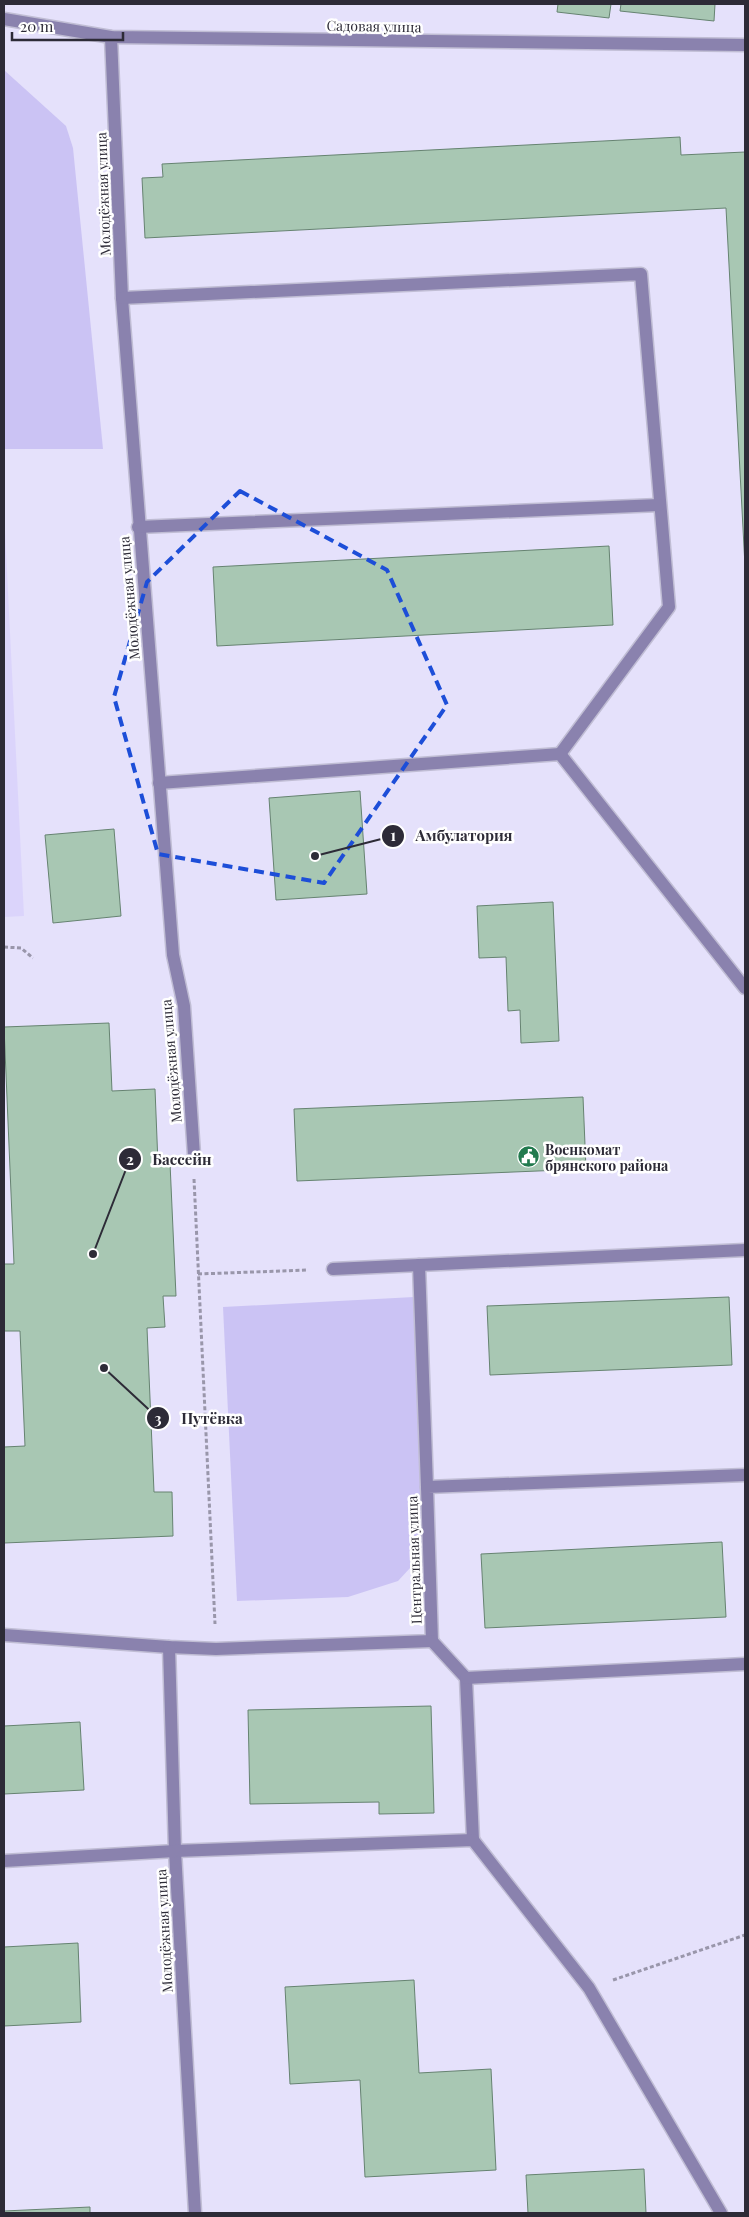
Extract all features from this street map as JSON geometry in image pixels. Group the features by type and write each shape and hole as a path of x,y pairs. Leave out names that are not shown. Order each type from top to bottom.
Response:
{"street":[{"name":"Садовая улица","path":"4,20 111,38 745,45"},
{"name":"Молодёжная улица","path":"111,38 122,298 138,527 173,955 184,1006 194,1156"},
{"path":"122,298 641,274 668,608 560,754 159,783"},
{"path":"138,527 659,505"},
{"path":"560,754 745,988"},
{"path":"333,1269 745,1250"},
{"path":"419,1264 427,1487"},
{"name":"Центральная улица","path":"4,1635 216,1649 432,1641 427,1487 745,1475"},
{"path":"432,1641 466,1678 473,1840 589,1988 721,2213"},
{"name":"Молодёжная улица","path":"169,1647 175,1851 195,2213"},
{"path":"466,1678 745,1664"},
{"path":"4,1861 175,1851 473,1840"}],"path":[{"path":"4,947 21,948 33,958"},
{"path":"194,1156 216,1649"},
{"path":"198,1274 333,1269"},
{"path":"589,1988 745,1935"}],"highlighted area":[{"path":"240,491 387,570 447,705 324,883 158,854 114,697 147,582"}],"shaded area":[{"path":"4,70 66,126 73,148 103,449 4,449"},
{"path":"4,511 24,916 4,917"},
{"path":"414,1297 423,1554 398,1581 348,1597 237,1601 223,1307"}],"building":[{"path":"558,4 611,4 609,18 557,12"},
{"path":"621,4 715,4 714,21 620,11"},
{"path":"680,137 681,155 745,152 745,566 726,208 145,238 142,178 163,177 162,164"},
{"path":"609,546 613,625 217,646 213,567"},
{"path":"360,791 367,894 276,900 269,798"},
{"path":"114,829 121,916 53,923 45,835"},
{"path":"553,902 559,1041 521,1043 520,1010 508,1011 506,957 479,958 477,906"},
{"path":"109,1023 112,1091 155,1089 158,1164 170,1163 176,1296 163,1296 165,1327 147,1328 154,1492 172,1492 173,1536 4,1543 4,1447 25,1446 20,1331 4,1331 4,1264 14,1264 4,1027"},
{"path":"583,1097 586,1169 297,1181 294,1109"},
{"path":"729,1297 732,1365 490,1375 487,1306"},
{"path":"722,1542 726,1617 485,1628 481,1554"},
{"path":"431,1706 434,1813 379,1814 379,1802 250,1804 248,1710"},
{"path":"80,1722 84,1790 4,1794 4,1726"},
{"path":"78,1943 81,2022 4,2026 4,1947"},
{"path":"414,1980 419,2073 491,2069 496,2170 365,2177 360,2080 290,2084 285,1987"},
{"path":"644,2169 646,2213 528,2213 526,2175"},
{"path":"90,2207 90,2213 4,2213 4,2211"}],"place":[{"name":"Амбулатория","path":"315,856"},
{"name":"Военкомат брянского района","path":"529,1157"},
{"name":"Бассейн","path":"93,1254"},
{"name":"Путёвка","path":"104,1368"}]}
